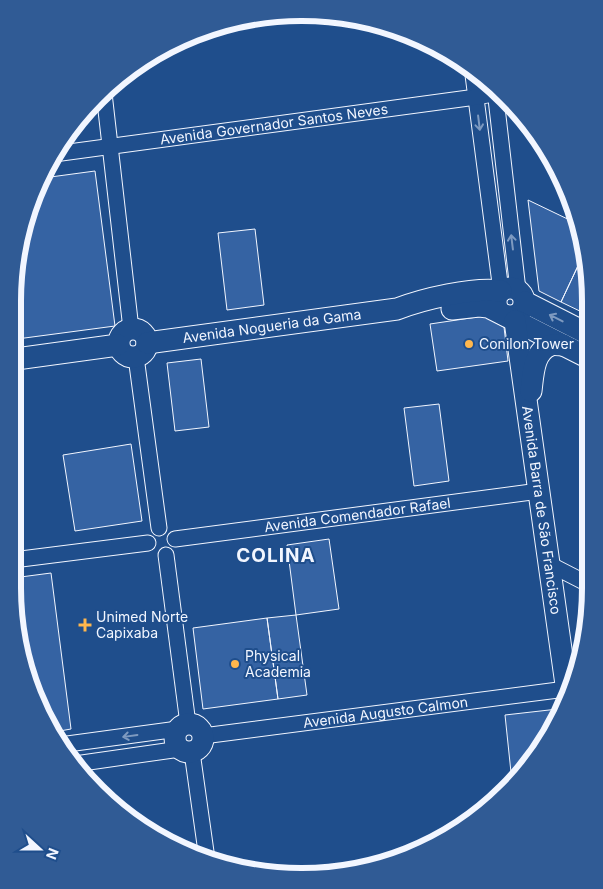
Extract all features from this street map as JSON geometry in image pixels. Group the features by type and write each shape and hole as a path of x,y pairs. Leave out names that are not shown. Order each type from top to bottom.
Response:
{"main road":[{"name":"Avenida Nogueria da Gama","path":"138,343 397,309 419,301 488,289 515,294"},
{"path":"509,318 518,315 522,311 515,294"},
{"path":"515,294 582,331"},
{"name":"Avenida Nogueria da Gama","path":"397,309 418,314 479,306 488,307 582,354"},
{"name":"Avenida Barra de São Francisco","path":"509,318 527,411 565,682"},
{"path":"21,358 118,345 120,336 127,330 138,343"},
{"path":"527,411 535,365 541,353 551,346 563,345"}],"street":[{"path":"474,80 515,294"},
{"name":"Avenida Governador Santos Neves","path":"64,153 489,94"},
{"path":"497,100 515,294"},
{"path":"105,101 138,343 159,528"},
{"name":"Avenida Comendador Rafael","path":"175,538 538,491"},
{"path":"159,528 171,531 175,538 172,550 166,555 158,555 151,551 148,543 152,531 159,528"},
{"path":"21,559 148,543"},
{"path":"166,555 188,738 206,851"},
{"path":"549,564 582,581"},
{"name":"Avenida Augusto Calmon","path":"83,762 188,738 560,695"},
{"path":"69,745 188,738"}],"building":[{"path":"95,171 115,326 21,338 22,283 27,247 36,211 51,177"},
{"path":"528,200 569,220 579,264 561,302 539,291"},
{"path":"255,229 264,305 227,310 218,233"},
{"path":"579,264 582,312 561,302"},
{"name":"Conilon Tower","path":"484,316 504,327 508,361 437,371 430,324"},
{"path":"201,359 209,427 175,431 167,363"},
{"path":"439,404 449,481 414,486 404,408"},
{"path":"131,444 142,521 75,531 63,455"},
{"path":"329,539 339,609 296,615 287,545"},
{"path":"51,573 71,729 61,731 36,678 24,624 21,577"},
{"path":"296,615 307,695 278,699 267,618"},
{"name":"Physical Academia","path":"267,618 278,699 203,709 193,628"},
{"path":"554,709 535,743 511,773 505,715"}],"place":[{"name":"Conilon Tower","path":"469,344"},
{"name":"Unimed Norte Capixaba","path":"85,625"},
{"name":"Physical Academia","path":"235,664"}],"district":[{"name":"COLINA","path":"276,555"}]}
